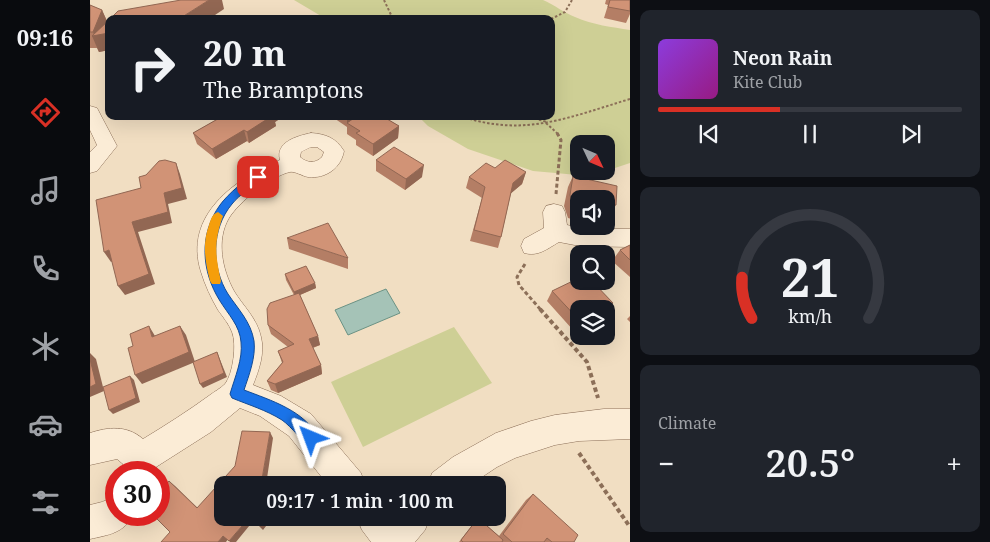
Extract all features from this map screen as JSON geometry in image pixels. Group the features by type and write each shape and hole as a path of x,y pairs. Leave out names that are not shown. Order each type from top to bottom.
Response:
{"street":[{"path":"90,112 106,140 107,146 90,166"},
{"path":"147,461 236,394 246,366 248,342 241,321 223,297 215,280 210,259 211,236 217,217 229,200 258,177 292,163"},
{"path":"533,246 555,222 580,237 630,238"},
{"path":"236,394 270,406 300,425 342,476"},
{"path":"455,476 498,447 528,436 567,428 617,423"},
{"path":"90,449 102,444 120,444 134,451 138,461"},
{"path":"90,522 105,519"},
{"path":"380,526 393,542 406,526"}],"path":[{"path":"384,0 391,15"},
{"path":"555,17 565,12 572,0"},
{"path":"469,120 499,127 526,128 630,99"},
{"path":"538,120 547,123 559,135 561,140 555,222"},
{"path":"533,246 529,260 520,271 518,277 519,285 587,362 617,423"},
{"path":"567,428 581,458 630,527"}],"green space":[{"path":"294,0 543,0 582,20 630,30 630,163 615,168 615,135 570,135 570,174 533,171 468,149 428,126 422,120 555,120 555,15 319,15"},
{"path":"454,327 492,383 363,447 331,382"}],"shaded area":[{"path":"386,289 400,313 348,335 335,310"}],"building":[{"path":"181,0 209,0 185,15 114,15 118,11"},
{"path":"610,0 630,0 630,11 608,7"},
{"path":"90,5 102,10 93,32 90,32"},
{"path":"105,24 105,34 92,36"},
{"path":"216,120 266,120 247,132 244,130 212,149 193,133"},
{"path":"351,120 389,120 399,126 373,144 356,133 360,131 347,123"},
{"path":"394,147 424,165 406,179 376,160"},
{"path":"165,160 176,163 182,188 164,193 168,212 132,222 149,274 118,286 109,250 104,252 96,200 141,188 139,177 146,175 159,161"},
{"path":"505,160 526,172 513,183 501,237 474,230 485,187 469,177 486,163 495,168"},
{"path":"572,180 591,180 617,186 616,205 615,190 571,190"},
{"path":"328,223 348,258 287,238"},
{"path":"630,245 630,260 620,250"},
{"path":"306,266 315,283 294,292 285,274"},
{"path":"570,282 570,290 601,290 610,300 570,300 570,310 552,291"},
{"path":"299,293 318,336 309,339 321,365 275,384 267,381 283,362 278,351 294,344 268,325 267,309 270,303"},
{"path":"149,326 152,337 180,326 189,352 135,375 128,348 133,346 130,334"},
{"path":"217,352 224,373 200,384 193,362"},
{"path":"90,359 96,384 90,387"},
{"path":"130,376 136,398 109,410 103,387"},
{"path":"242,431 270,432 263,476 226,476 235,466"},
{"path":"170,482 197,508 214,489 214,526 242,526 229,541 223,536 218,542 161,542 170,532 164,526 170,526"},
{"path":"533,494 578,535 574,542 552,542 547,538 544,542 512,542 503,534"},
{"path":"472,526 487,526 503,540 502,542 463,542 461,540"}],"slow traffic":[{"path":"216,281 210,259 211,236 218,216"}],"route":[{"path":"258,177 229,200 217,217 211,236 210,259 215,280 223,297 241,321 246,331 248,342 246,366 236,394 270,406 286,415 300,425 311,438"}]}
